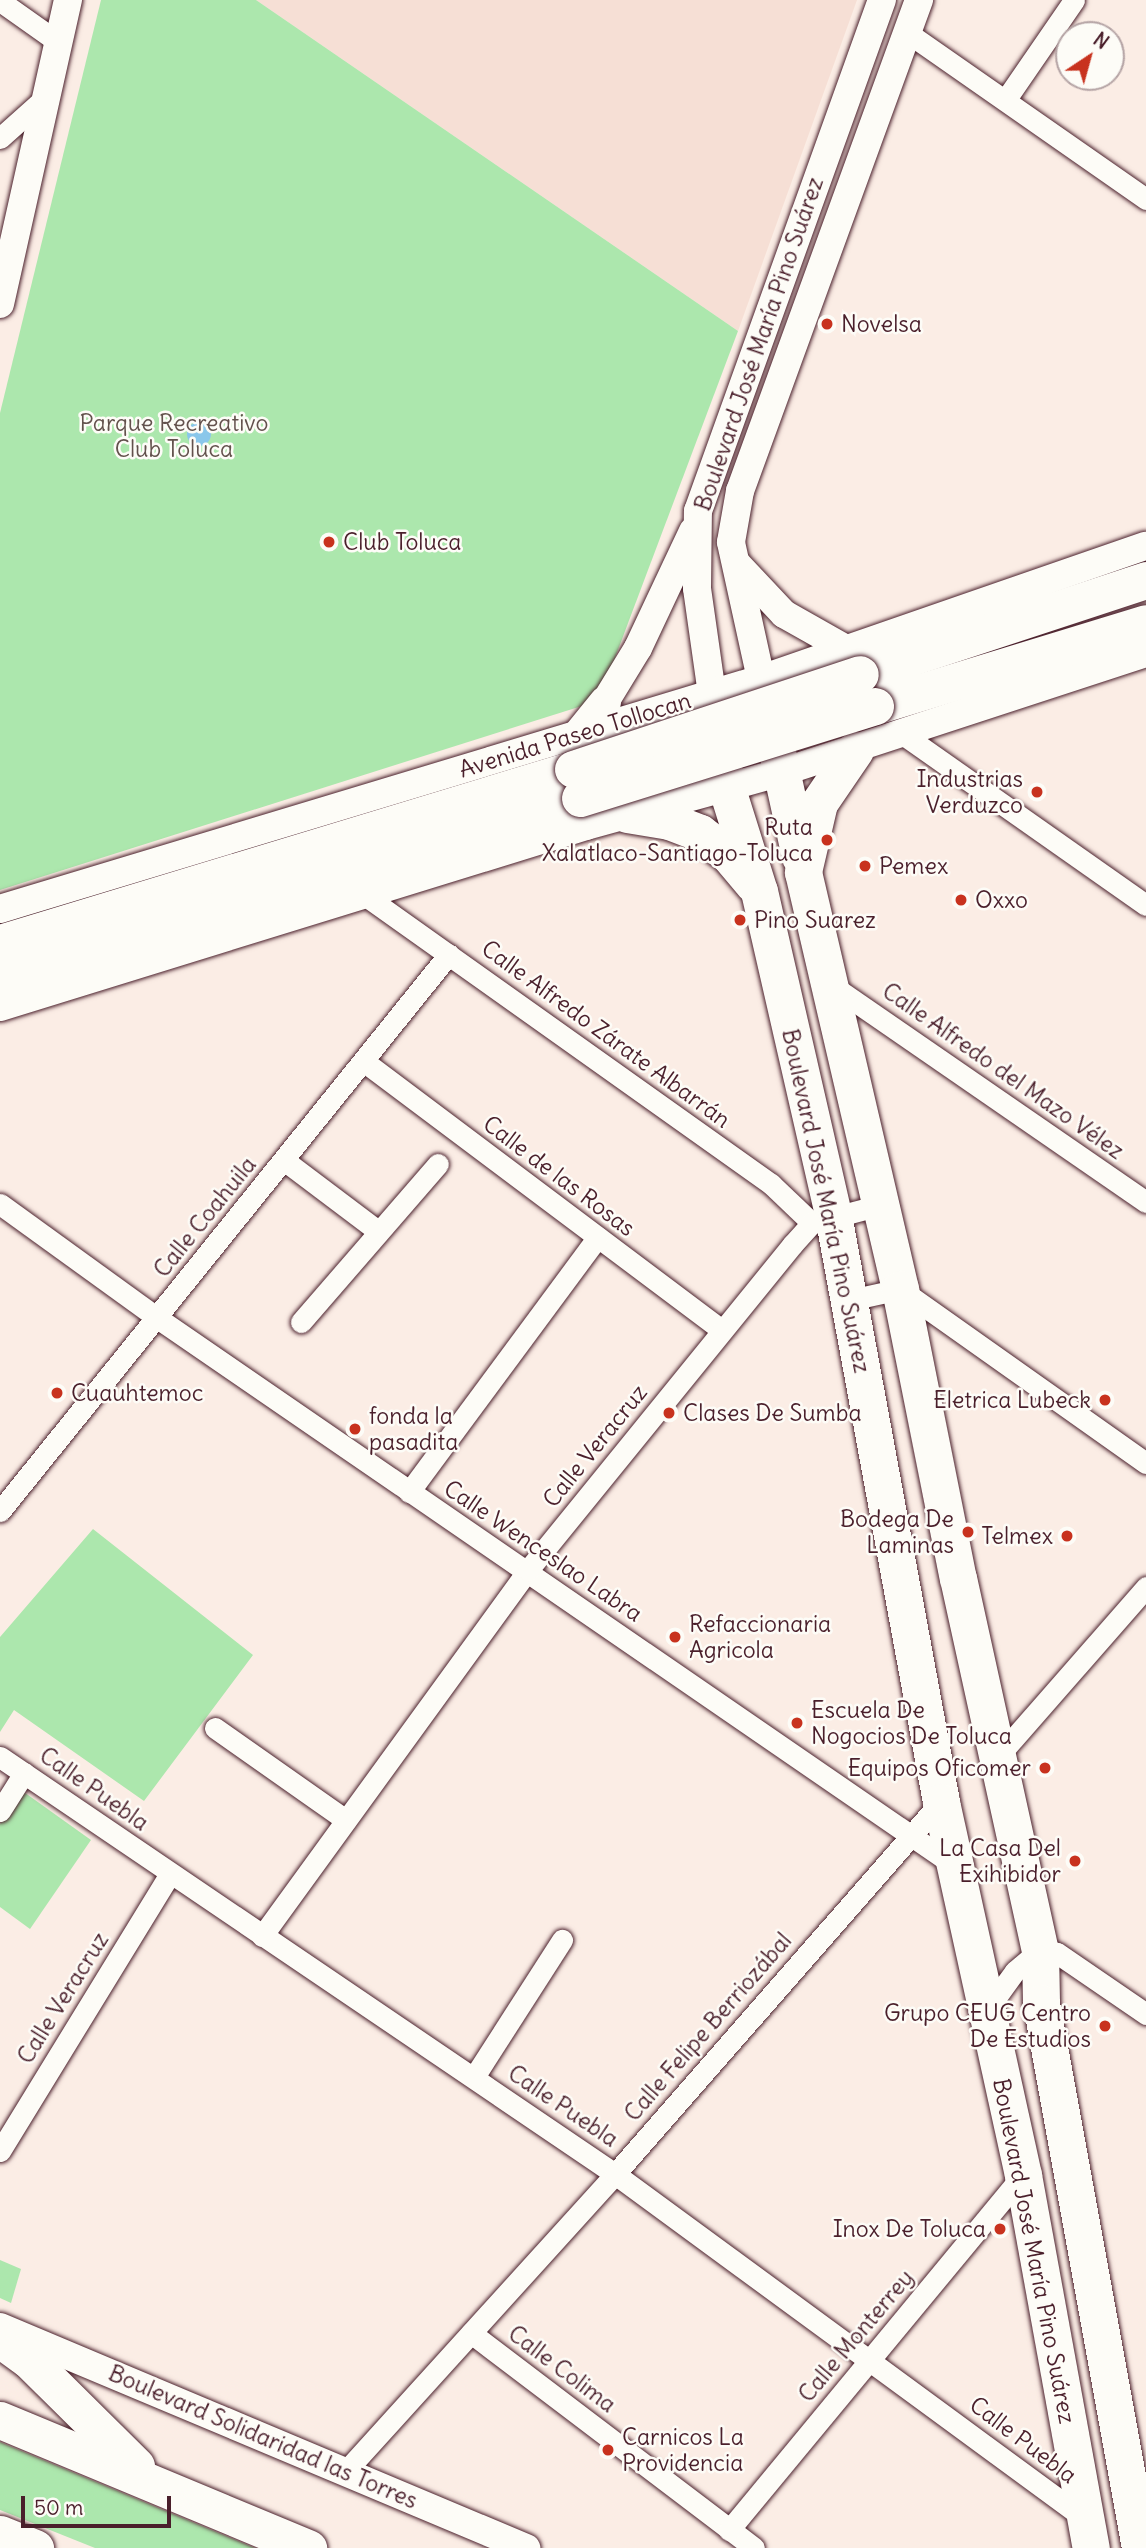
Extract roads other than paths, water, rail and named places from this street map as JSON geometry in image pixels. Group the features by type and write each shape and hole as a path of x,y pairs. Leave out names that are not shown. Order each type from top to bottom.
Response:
{"highway":[{"name":"Avenida Paseo Tollocan","path":"0,978 577,784 862,668 1146,580"},
{"name":"Avenida Paseo Tollocan","path":"862,668 1146,623"},
{"name":"Boulevard José María Pino Suárez","path":"761,679 880,1205"},
{"name":"Boulevard José María Pino Suárez","path":"712,694 726,786 759,891 823,1219 850,1300 941,1802 1023,2175 1088,2533"},
{"path":"803,872 819,803 862,747"},
{"name":"Avenida Paseo Tollocan","path":"0,943 577,784"},
{"path":"641,810 700,834 729,855 759,891"},
{"path":"880,1205 901,1289 958,1578 1000,1754 1040,1950 1041,2003 1140,2548"},
{"path":"0,2339 28,2359 128,2460 191,2500"},
{"path":"0,2420 308,2548"},
{"path":"0,2534 35,2548"}],"main road":[{"name":"Boulevard José María Pino Suárez","path":"712,694 697,588 696,525 706,484 882,0"},
{"name":"Boulevard José María Pino Suárez","path":"761,679 733,558 732,528 740,491 919,0"},
{"path":"0,304 58,42 61,4"},
{"path":"581,733 612,712 638,648 696,525"},
{"name":"Avenida Paseo Tollocan","path":"612,712 712,694 761,679 862,668 1146,546"},
{"path":"733,558 784,614 862,668"},
{"path":"0,1007 641,810 782,772 1146,653"},
{"path":"862,668 835,672 827,692 839,726 862,747"},
{"path":"612,712 649,733 668,756 669,786 641,810"},
{"name":"Avenida Paseo Tollocan","path":"0,909 581,733"},
{"name":"Boulevard Solidaridad las Torres","path":"0,2327 526,2548"}],"street":[{"path":"1006,99 1074,0"},
{"path":"0,1 58,42"},
{"path":"908,33 1146,199"},
{"path":"0,138 47,96"},
{"path":"901,733 1146,905"},
{"name":"Calle Alfredo Zárate Albarrán","path":"363,894 823,1219"},
{"name":"Calle Coahuila","path":"0,1511 366,1063 449,954"},
{"name":"Calle Alfredo del Mazo Vélez","path":"830,984 1146,1202"},
{"name":"Calle de las Rosas","path":"366,1063 722,1330"},
{"path":"285,1161 379,1231"},
{"path":"301,1322 438,1164"},
{"name":"Calle Wenceslao Labra","path":"0,1204 156,1317 409,1492 528,1570 909,1837 955,1866"},
{"path":"823,1219 880,1205"},
{"name":"Calle Veracruz","path":"262,1936 528,1570 722,1330 823,1219"},
{"path":"409,1492 598,1237"},
{"path":"850,1300 901,1289 1146,1463"},
{"path":"1000,1754 1146,1587"},
{"path":"215,1728 346,1820"},
{"name":"Calle Puebla","path":"0,1757 615,2174 872,2360 1088,2533"},
{"path":"0,1811 24,1773"},
{"name":"Calle Felipe Berriozábal","path":"344,2473 615,2174 941,1802"},
{"name":"Calle Veracruz","path":"0,2151 170,1874"},
{"path":"474,2077 562,1940"},
{"path":"986,2011 1015,1971 1040,1950 1057,1953 1146,2014"},
{"name":"Calle Monterrey","path":"729,2530 1023,2175"},
{"name":"Calle Colima","path":"471,2333 754,2548"}],"water":[{"path":"199,422 207,426 211,434 207,442 199,446 191,442 187,434 191,426"}],"place":[{"name":"Novelsa","path":"827,324"},
{"name":"Club Toluca","path":"329,542"},
{"name":"Industrias Verduzco","path":"1037,792"},
{"name":"Ruta Xalatlaco-Santiago-Toluca","path":"827,840"},
{"name":"Pemex","path":"865,866"},
{"name":"Oxxo","path":"961,900"},
{"name":"Pino Suarez","path":"740,920"},
{"name":"Cuauhtemoc","path":"57,1393"},
{"name":"Eletrica Lubeck","path":"1105,1400"},
{"name":"Clases De Sumba","path":"669,1413"},
{"name":"fonda la pasadita","path":"355,1429"},
{"name":"Bodega De Laminas","path":"968,1532"},
{"name":"Telmex","path":"1067,1536"},
{"name":"Refaccionaria Agricola","path":"675,1637"},
{"name":"Escuela De Nogocios De Toluca","path":"797,1723"},
{"name":"Equipos Oficomer","path":"1045,1768"},
{"name":"La Casa Del Exihibidor","path":"1075,1861"},
{"name":"Grupo CEUG Centro De Estudios","path":"1105,2026"},
{"name":"Inox De Toluca","path":"1000,2229"},
{"name":"Carnicos La Providencia","path":"608,2450"}],"park label":[{"name":"Parque Recreativo Club Toluca","path":"174,436"}]}
